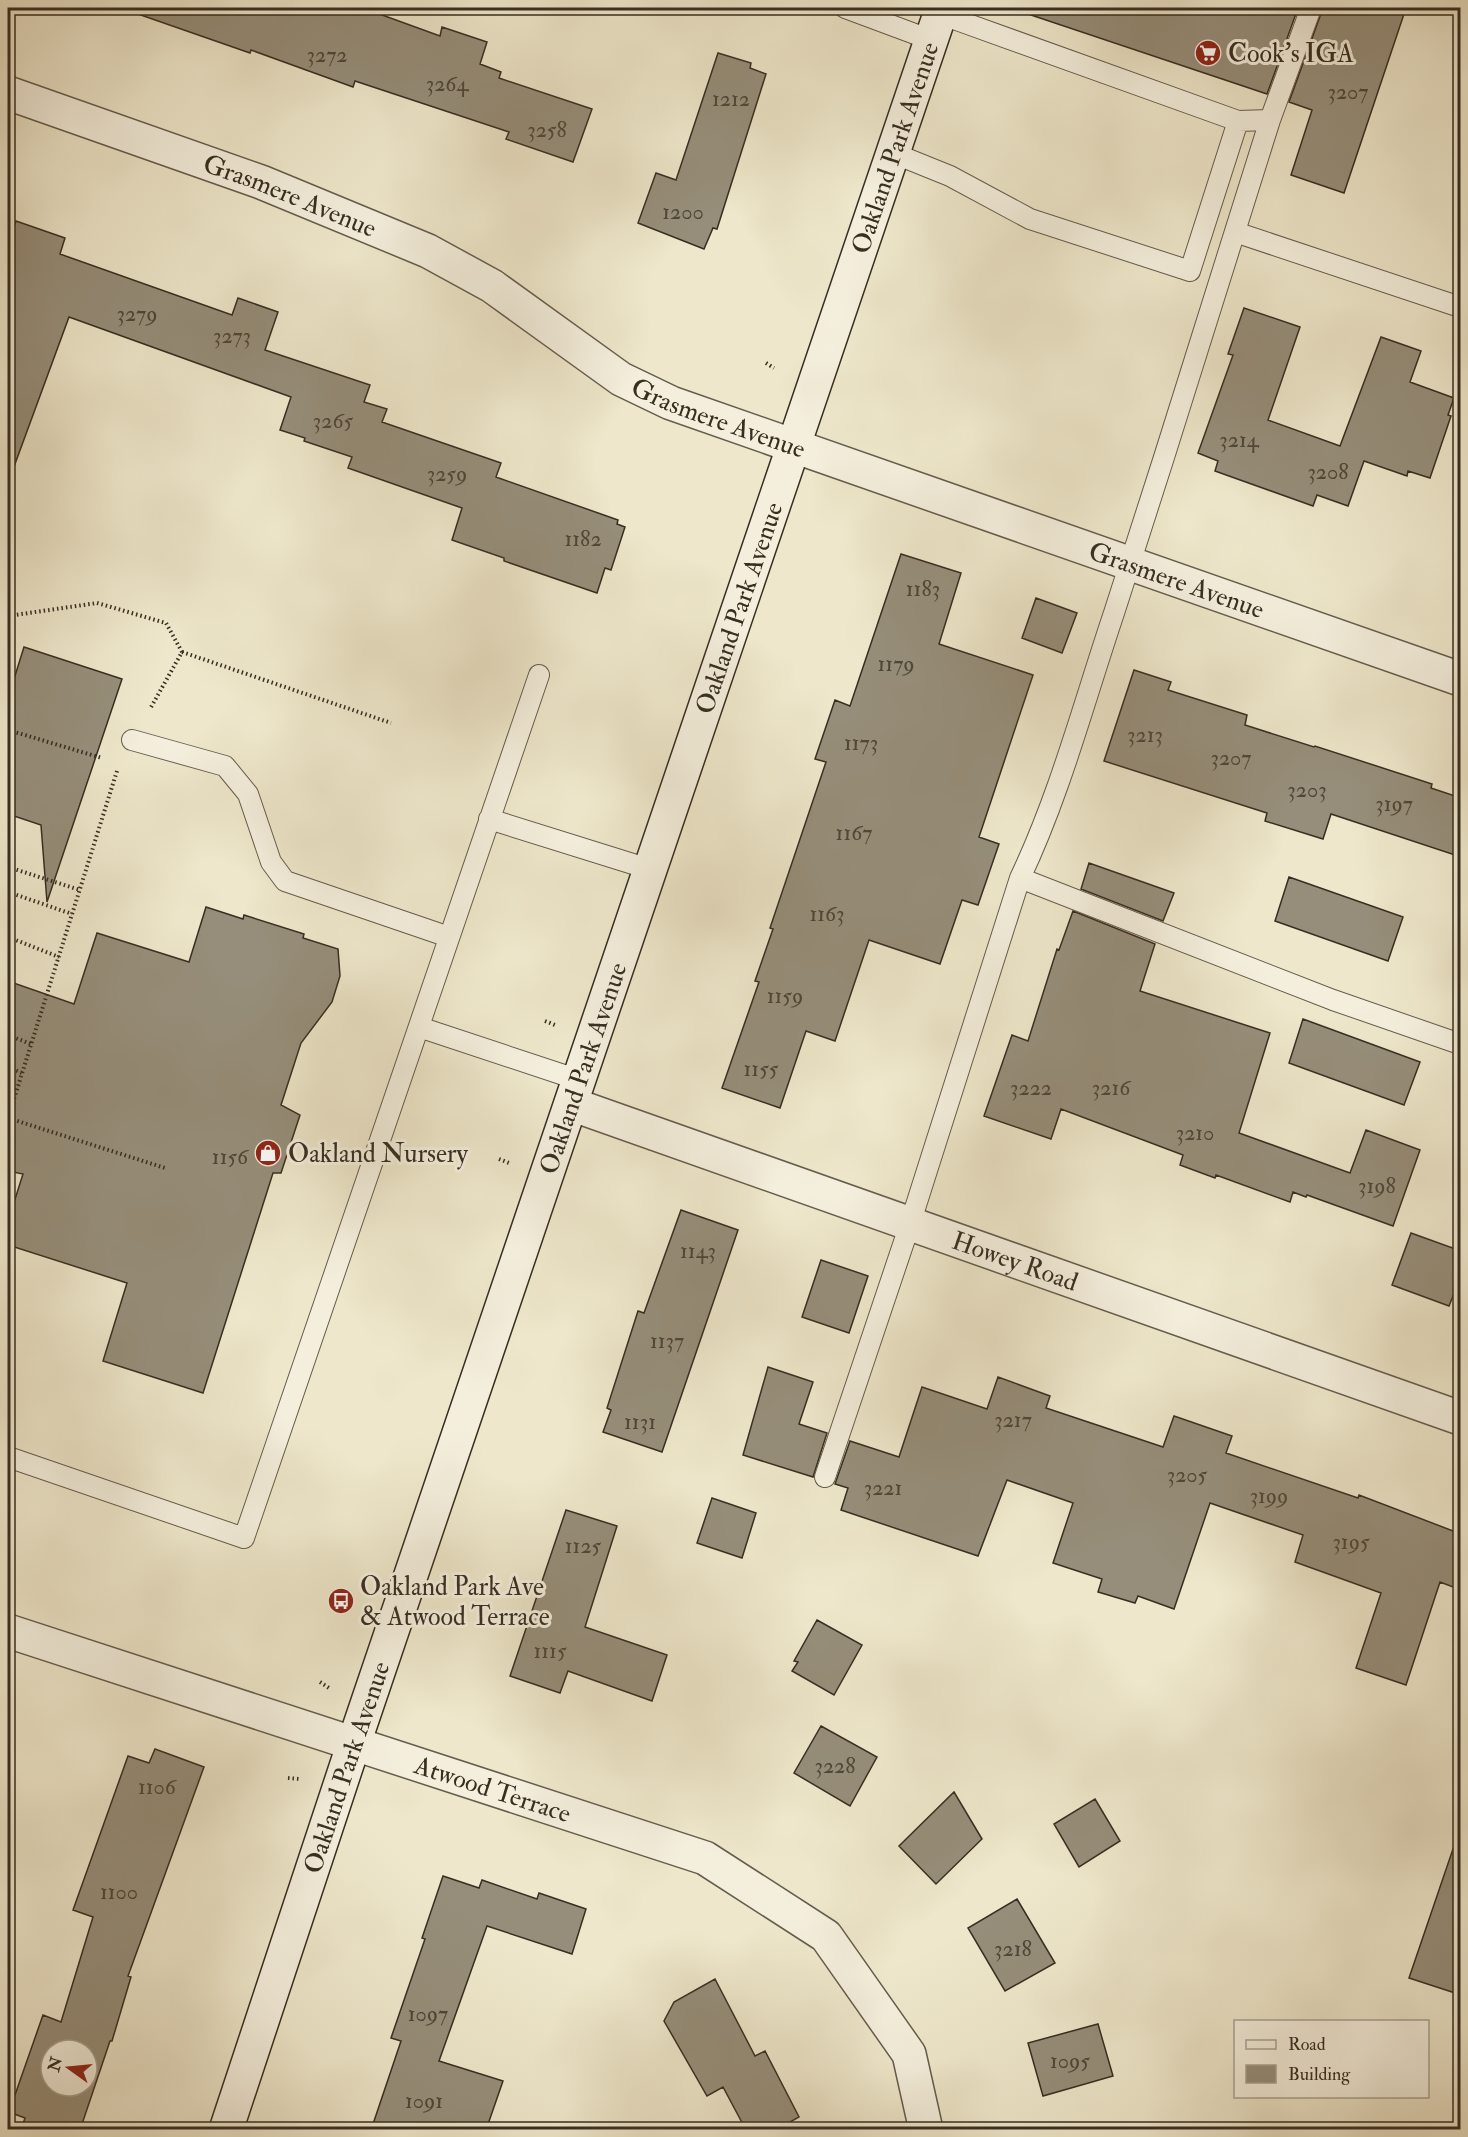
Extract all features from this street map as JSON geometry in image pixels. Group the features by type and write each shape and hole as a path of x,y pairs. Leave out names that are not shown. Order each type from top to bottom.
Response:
{"street":[{"name":"Oakland Park Avenue","path":"226,2130 354,1743 937,21"},
{"name":"Grasmere Avenue","path":"8,93 261,182 428,251 492,286 621,379 671,403 1461,679"},
{"name":"Howey Road","path":"575,1092 910,1224 1461,1418"},
{"name":"Atwood Terrace","path":"8,1631 705,1858 826,1936 909,2054 926,2130"}],"lane":[{"path":"845,8 937,21 1238,121 1270,120"},
{"path":"825,1477 910,1224 1020,878 1041,834 1130,564 1270,120 1311,8"},
{"path":"893,153 950,176 1030,219 1190,271 1238,121"},
{"path":"1235,232 1461,307"},
{"path":"8,1457 244,1538 539,675"},
{"path":"132,740 225,766 248,794 271,862 285,881 449,937"},
{"path":"489,819 649,869"},
{"path":"1020,878 1333,1000 1461,1044"},
{"path":"419,1027 575,1092"}],"path":[{"path":"766,363 774,368"},
{"path":"8,616 97,603 166,623 182,651 391,723"},
{"path":"165,1168 8,1120 120,763 182,651"},
{"path":"8,730 120,763"},
{"path":"8,867 80,890"},
{"path":"8,892 72,914"},
{"path":"8,937 59,957"},
{"path":"545,1021 555,1025"},
{"path":"8,1035 31,1044"},
{"path":"8,1067 22,1072"},
{"path":"499,1159 509,1163"},
{"path":"320,1682 329,1688"},
{"path":"288,1778 300,1779"}],"building":[{"path":"136,8 363,8 440,36 442,27 487,42 480,64 501,72 499,78 592,109 573,162 506,139 509,132 355,81 353,87 251,50 250,53 135,13"},
{"name":"Cook's IGA","path":"1030,8 1298,8 1267,94 1028,14"},
{"path":"1323,8 1406,8 1344,193 1291,175 1312,110 1289,102"},
{"path":"718,53 751,63 750,68 766,74 717,229 713,228 704,249 638,223 656,173 676,180"},
{"path":"16,221 65,238 60,254 232,315 238,298 278,312 265,350 370,385 364,402 387,409 382,422 501,463 496,477 618,520 617,524 625,527 611,570 605,568 597,593 504,561 504,558 452,540 462,508 348,468 352,457 304,441 305,438 280,430 291,397 69,317 12,472 8,471 8,246"},
{"path":"1244,308 1300,327 1268,420 1340,446 1381,337 1421,351 1410,382 1454,398 1448,415 1451,416 1430,478 1408,471 1407,476 1364,461 1348,506 1317,495 1313,506 1215,471 1218,461 1198,453 1233,355 1228,354"},
{"path":"901,554 961,573 939,644 1033,675 979,837 999,844 978,905 962,900 940,964 869,940 835,1041 806,1031 780,1108 722,1088 759,982 755,981 773,929 770,928 826,762 815,759 835,700 850,706"},
{"path":"1036,598 1077,613 1062,653 1022,638"},
{"path":"24,647 122,679 47,902 41,825 8,814 8,698"},
{"path":"1134,670 1171,682 1168,690 1247,715 1245,725 1432,784 1431,788 1461,798 1461,857 1331,814 1323,839 1265,821 1267,813 1104,761"},
{"path":"1089,863 1174,893 1163,921 1081,889"},
{"path":"1289,877 1403,917 1388,961 1275,921"},
{"name":"Oakland Nursery","path":"206,907 243,919 244,915 304,934 303,938 338,949 340,976 332,1002 301,1043 281,1105 300,1115 281,1173 273,1173 203,1393 103,1361 127,1283 8,1245 8,1221 23,1174 8,1171 8,981 74,1004 97,933 189,962"},
{"path":"1073,911 1155,944 1140,991 1270,1033 1239,1133 1350,1173 1366,1130 1420,1150 1393,1226 1307,1195 1306,1197 1293,1192 1290,1202 1216,1175 1215,1178 1180,1165 1183,1155 1061,1109 1051,1139 984,1116 1012,1035 1028,1041 1057,949 1059,950"},
{"path":"1303,1019 1420,1062 1404,1105 1289,1063"},
{"path":"681,1210 738,1230 662,1452 603,1432 611,1410 607,1408 638,1311 644,1313"},
{"path":"1411,1233 1461,1251 1461,1276 1449,1306 1392,1285"},
{"path":"821,1260 868,1276 849,1333 802,1317"},
{"path":"768,1367 813,1382 799,1424 827,1433 813,1477 743,1455"},
{"path":"998,1377 1050,1396 1046,1408 1163,1447 1174,1416 1232,1436 1226,1453 1358,1498 1359,1495 1461,1534 1461,1590 1440,1582 1406,1685 1356,1668 1381,1593 1295,1562 1303,1535 1210,1503 1174,1609 1138,1596 1135,1603 1098,1592 1102,1579 1053,1563 1073,1503 1007,1480 978,1556 841,1510 848,1488 835,1484 850,1441 899,1457 922,1387 987,1409"},
{"path":"712,1498 756,1513 742,1558 697,1543"},
{"path":"566,1510 617,1526 585,1627 667,1655 652,1701 568,1671 560,1693 510,1676"},
{"path":"817,1620 862,1645 834,1695 792,1671 798,1662 794,1661"},
{"path":"821,1726 877,1757 850,1806 794,1773"},
{"path":"155,1749 204,1767 128,1976 131,1977 112,2041 110,2041 99,2074 99,2038 39,2038 39,2098 91,2098 80,2130 21,2130 25,2118 9,2112 43,2015 61,2022 93,1917 73,1910 128,1756 149,1763"},
{"path":"954,1792 982,1839 936,1884 899,1846"},
{"path":"1095,1799 1120,1841 1079,1867 1054,1824"},
{"path":"1454,1846 1461,1847 1461,1995 1409,1978"},
{"path":"443,1876 479,1888 482,1880 537,1899 539,1893 586,1909 572,1954 487,1926 439,2061 503,2081 486,2130 371,2130 401,2041 391,2038 425,1939 422,1938"},
{"path":"1017,1899 1055,1963 1005,1991 968,1928"},
{"path":"715,1979 755,2056 765,2051 799,2117 776,2130 746,2130 723,2087 707,2096 664,2021 674,2002"},
{"path":"1098,2024 1113,2076 1043,2096 1028,2043"}],"place":[{"name":"Cook's IGA","path":"1208,53"},
{"name":"Oakland Nursery","path":"268,1153"},
{"name":"Oakland Park Ave & Atwood Terrace","path":"341,1601"}]}
